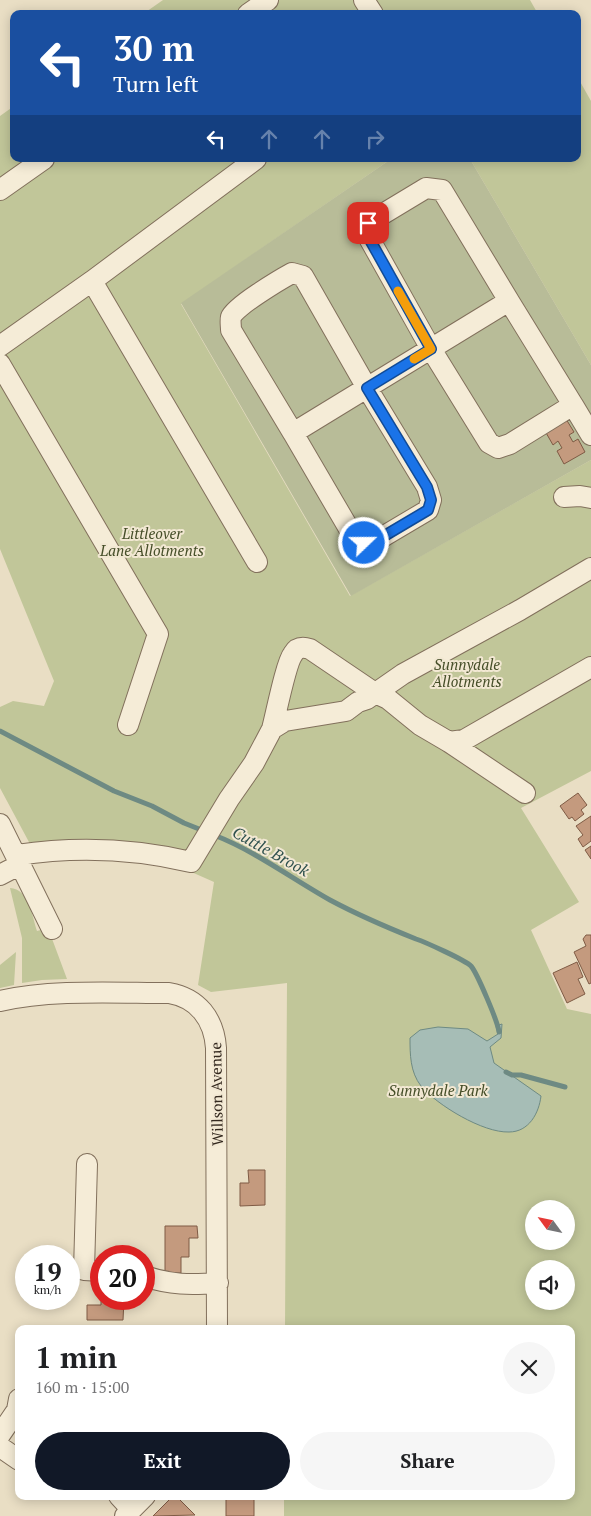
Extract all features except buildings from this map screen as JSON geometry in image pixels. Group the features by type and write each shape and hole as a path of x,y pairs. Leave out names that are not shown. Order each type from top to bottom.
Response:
{"street":[{"path":"254,10 268,0"},
{"path":"0,190 40,162"},
{"path":"0,346 92,281 252,162"},
{"path":"573,405 522,437 498,448 489,443 431,349 365,231 368,223 426,188 442,190 573,405 591,435"},
{"path":"292,273 303,276 367,388 427,487 431,500 428,510 374,542 364,543 352,534 293,433 231,330 230,318 236,310 292,273"},
{"path":"92,281 258,562"},
{"path":"293,433 509,300"},
{"path":"0,364 158,634 128,725"},
{"path":"564,497 580,496 591,498"},
{"path":"272,729 285,721 346,711 404,674 520,610 591,568"},
{"path":"0,875 19,859 83,848 157,854 191,862 229,799 254,764 272,729 290,659 298,649 304,647 310,649 388,700 420,725 525,793"},
{"path":"449,742 464,740 591,667"},
{"path":"0,824 52,929"},
{"name":"Willson Avenue","path":"0,1001 77,993 169,993 192,1001 205,1013 214,1031 216,1048 217,1325"},
{"path":"87,1164 84,1270 90,1270"},
{"path":"155,1280 185,1285 218,1283"},
{"path":"0,1435 15,1409"},
{"path":"0,1447 15,1457"}],"green space":[{"path":"163,0 530,0 536,10 149,10"},
{"path":"581,83 591,101 591,365 472,162 581,162"},
{"path":"10,109 10,162 387,162 181,304 350,596 591,460 591,771 521,808 579,902 531,930 567,1009 591,1014 591,1516 284,1516 284,1500 575,1500 575,1325 285,1325 287,983 211,992 198,985 214,882 162,859 37,857 0,788 0,707 13,701 44,706 54,681 0,549 0,116"},
{"path":"387,162 472,162 591,365 591,460 351,596 181,303"},
{"path":"10,888 22,893 26,898 37,931 48,928 67,979 22,983 22,938"},
{"path":"16,952 14,985 0,988 0,965"}],"water":[{"path":"502,1024 501,1038 490,1047 494,1063 541,1096 538,1109 532,1120 522,1129 509,1132 498,1131 474,1123 449,1109 428,1093 417,1081 411,1063 410,1050 410,1038 420,1030 438,1027 468,1029 487,1041 498,1034 496,1026"}],"waterway":[{"name":"Cuttle Brook","path":"0,731 114,791 152,806 204,831"},
{"name":"Cuttle Brook","path":"214,835 229,841 316,892 362,916 436,947 467,963 474,970 482,987 499,1032"},
{"name":"Cuttle Brook","path":"506,1072 565,1087"}],"slow traffic":[{"path":"398,291 431,349 414,359"}],"route":[{"path":"364,543 374,542 428,510 431,500 427,487 367,388 431,349 365,231 368,223"}],"park label":[{"name":"Littleover Lane Allotments","path":"152,542"},
{"name":"Sunnydale Allotments","path":"467,672"},
{"name":"Sunnydale Park","path":"438,1090"}]}
